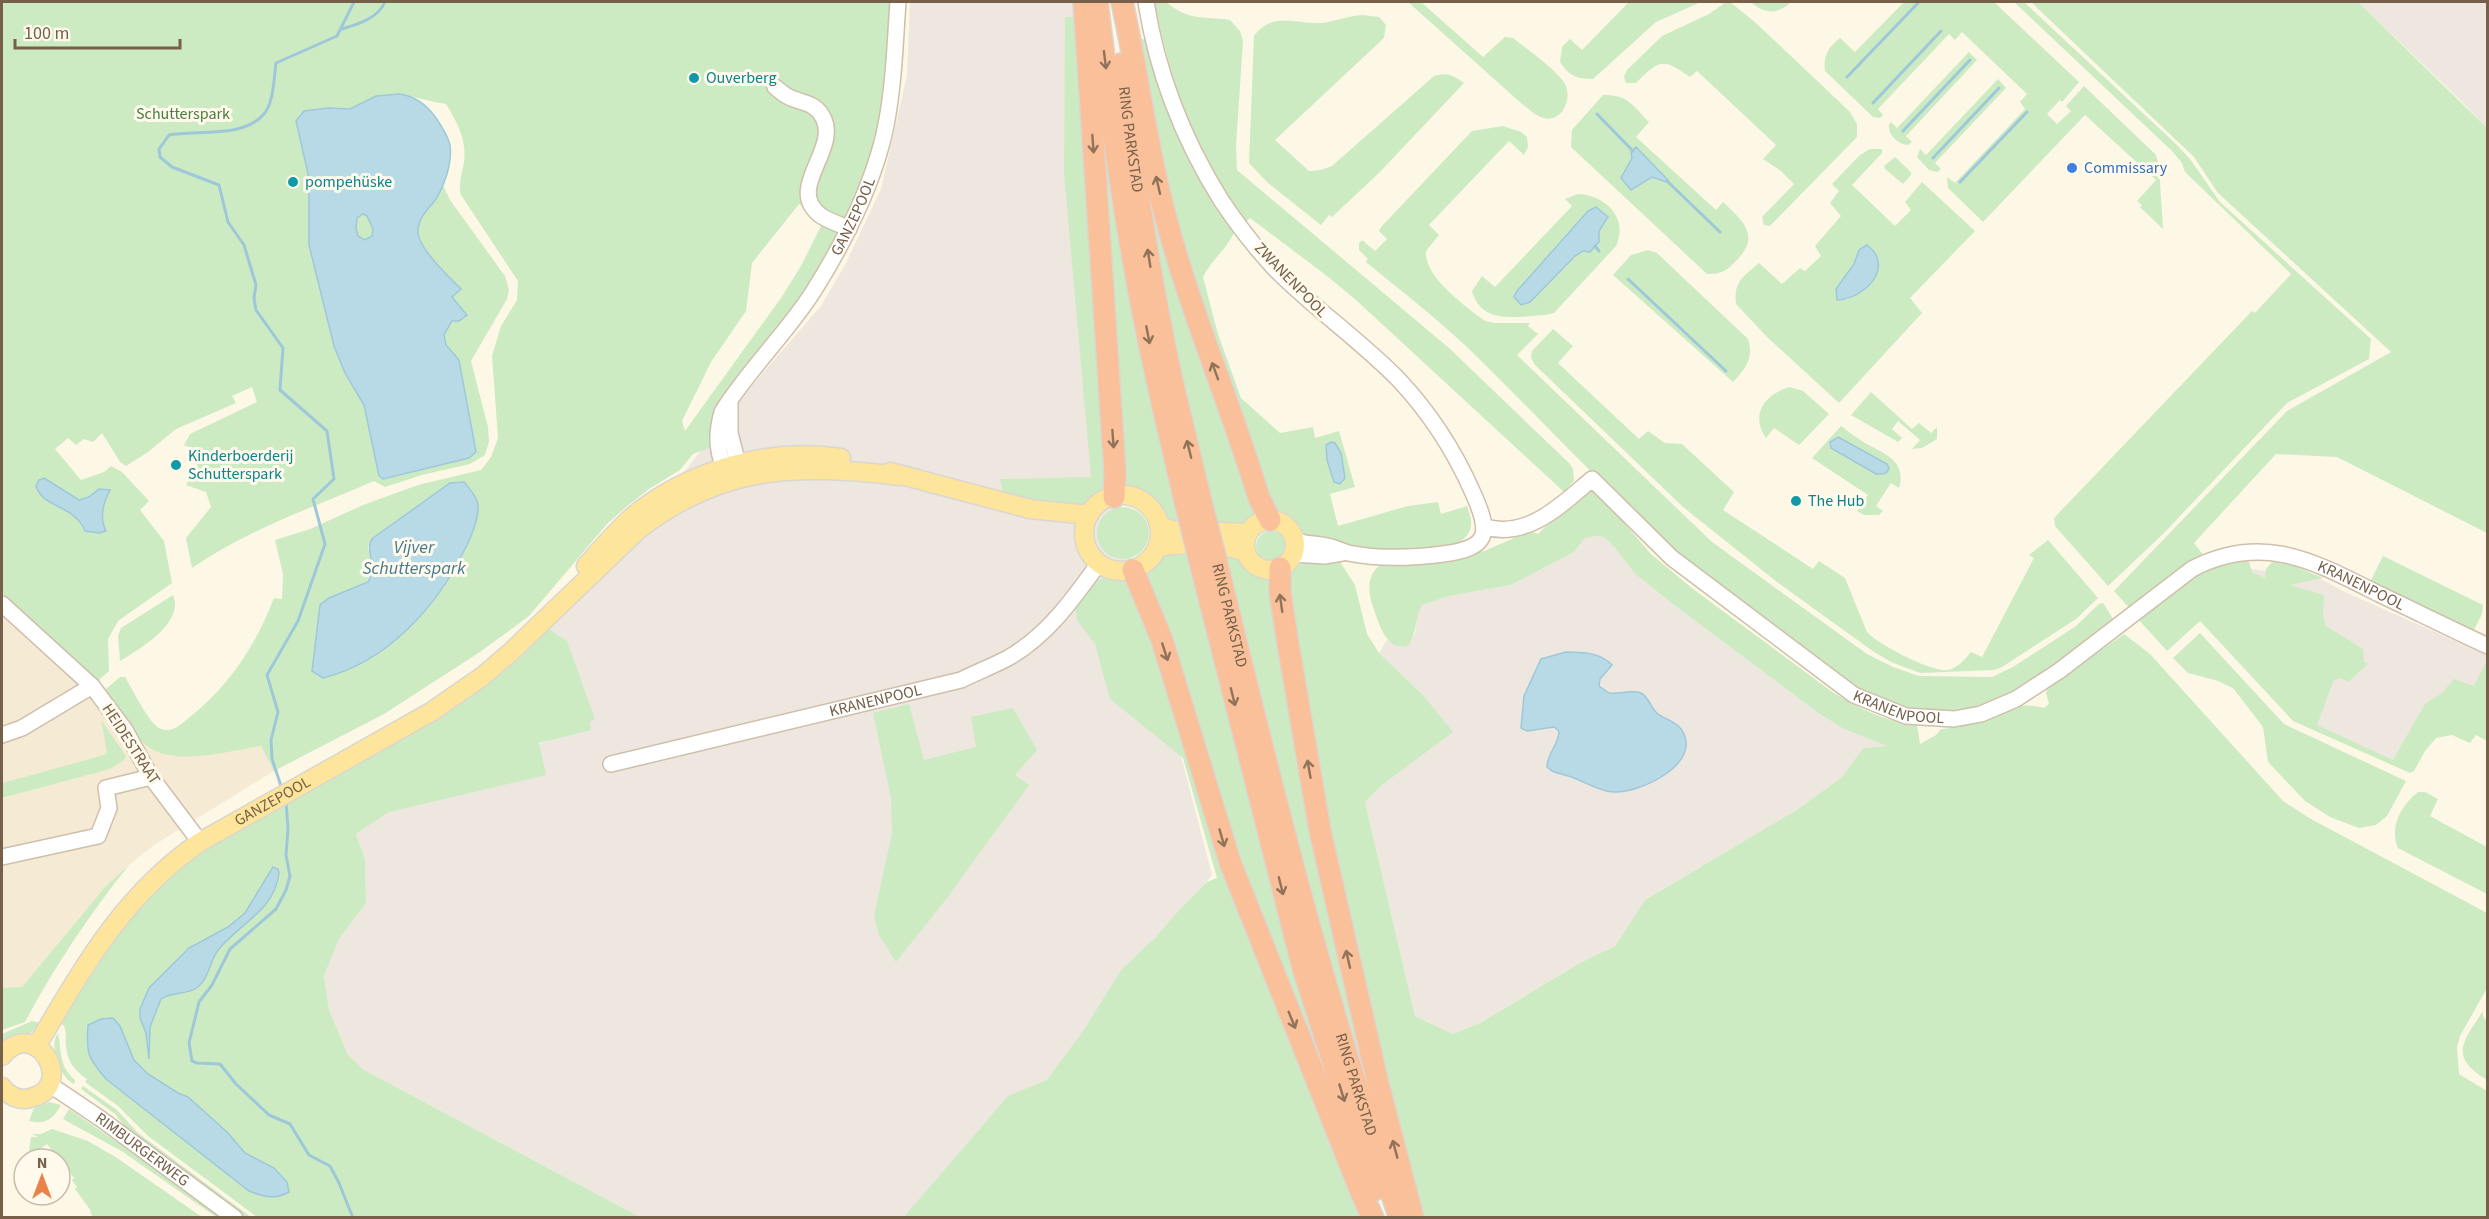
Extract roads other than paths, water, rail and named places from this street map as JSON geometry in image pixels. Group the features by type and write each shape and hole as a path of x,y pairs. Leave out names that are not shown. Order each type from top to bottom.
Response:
{"highway":[{"path":"1084,2 1115,473 1114,497"},
{"name":"RING PARKSTAD","path":"1097,2 1133,262 1156,378 1194,505 1303,968 1344,1101 1384,1218"},
{"name":"RING PARKSTAD","path":"1113,2 1130,139 1194,505"},
{"path":"1122,2 1143,119 1165,215 1191,305 1259,498 1270,520"},
{"path":"1290,554 1279,583 1320,831 1378,1084 1413,1218"},
{"name":"RING PARKSTAD","path":"1207,559 1326,990 1400,1218"},
{"path":"1133,570 1162,640 1230,862 1373,1218"}],"main road":[{"path":"732,471 783,457 822,456 855,460 900,476 1030,509 1085,533"},
{"name":"GANZEPOOL","path":"36,1047 87,960 112,926 154,878 200,842 340,764 457,695 512,651 557,607 598,552 635,515 672,491 732,471"},
{"path":"1114,497 1133,497 1143,502 1152,510 1159,525 1157,548 1145,564 1133,570 1119,571 1099,563 1092,556 1085,533 1089,514 1096,506 1114,497"},
{"path":"1030,509 1089,514"},
{"path":"1270,520 1286,526 1290,554 1270,571 1251,562 1246,553 1245,541 1248,533 1260,522 1270,520"},
{"path":"1159,525 1171,530 1248,533"},
{"path":"1157,548 1177,544 1233,549 1246,553"},
{"path":"2,1087 12,1096 27,1099 39,1095 49,1084 51,1076 51,1063 46,1055 36,1047 23,1044 4,1050"}],"street":[{"name":"GANZEPOOL","path":"732,471 730,401 813,292 849,228 872,171 885,127 891,94 898,2"},
{"name":"ZWANENPOOL","path":"1146,2 1153,39 1174,109 1221,200 1275,268 1305,298 1391,373 1419,403 1460,464 1481,509 1485,527"},
{"path":"774,87 788,97 815,107 822,115 827,131 826,141 810,177 809,203 820,215 849,228"},
{"name":"KRANENPOOL","path":"1485,527 1513,530 1528,525 1562,504 1592,479 1672,558 1854,695 1906,716 1954,719 1981,714 2016,699 2059,671 2192,569 2207,561 2243,552 2281,553 2314,562 2487,646"},
{"path":"1290,554 1325,545 1347,552 1389,556 1451,553 1475,546 1481,540 1485,527"},
{"name":"KRANENPOOL","path":"611,764 962,680 1010,657 1039,634 1062,612 1099,563"},
{"name":"HEIDESTRAAT","path":"2,604 92,686 125,730 151,777 200,842"},
{"path":"2,735 22,728 92,686"},
{"path":"2,857 98,836 109,808 106,788 151,777"},
{"name":"RIMBURGERWEG","path":"49,1084 101,1119 235,1218"}],"water":[{"path":"399,94 420,102 436,118 450,144 451,151 445,181 436,199 422,217 418,231 419,238 428,253 461,289 452,297 467,315 459,321 452,321 444,335 446,345 459,360 476,452 469,458 383,479 379,476 364,405 345,373 334,346 309,245 309,178 296,121 304,111 328,108 350,109 376,96","holes":["363,214 367,216 373,229 372,236 365,240 358,236 356,228 357,218"]},
{"path":"1636,147 1668,180 1666,182 1652,177 1631,190 1621,178 1632,158 1631,152"},
{"path":"1596,207 1608,217 1599,231 1599,242 1590,252 1583,251 1575,256 1530,302 1521,305 1514,297 1517,291 1588,211"},
{"path":"1867,245 1875,254 1878,263 1873,280 1857,294 1837,300 1836,289 1854,264 1859,250"},
{"path":"1838,437 1887,464 1889,468 1887,472 1876,474 1831,448 1830,442"},
{"path":"1331,442 1335,443 1341,453 1345,478 1340,484 1334,482 1327,460 1326,445"},
{"path":"44,478 79,500 89,497 99,489 110,490 103,510 106,531 99,533 85,531 74,516 45,499 36,486 39,480"},
{"name":"Vijver Schutterspark","path":"464,482 477,502 478,510 474,528 453,571 425,611 389,645 368,659 323,678 312,671 320,605 329,598 368,582 372,569 370,543 373,538 450,483"},
{"path":"1566,652 1602,657 1612,665 1600,679 1599,686 1609,693 1641,693 1658,714 1681,729 1686,742 1684,753 1677,764 1666,774 1638,788 1613,792 1552,771 1547,767 1559,731 1554,727 1527,731 1521,728 1524,696 1541,659"},
{"path":"273,867 278,869 279,873 271,897 219,949 203,982 191,991 161,999 150,1027 149,1059 140,1009 149,988 189,948 228,927 245,913"},
{"path":"113,1018 120,1026 134,1060 148,1074 188,1097 228,1133 245,1153 274,1168 287,1182 289,1192 269,1197 249,1191 106,1079 95,1066 88,1049 88,1025 101,1019"}],"waterway":[{"path":"282,789 272,759 271,740 278,712 267,675 298,621 325,544 313,499 334,479 327,431 280,390 283,348 256,310 254,298 256,285 244,245 228,222 219,185 172,167 160,157 159,149 169,135 220,132 245,127 255,122 264,114 270,103 276,63 337,36 354,2"},
{"path":"342,29 373,16 385,2"},
{"path":"1847,77 1919,2"},
{"path":"1873,103 1941,31"},
{"path":"1903,131 1970,60"},
{"path":"1933,158 1999,88"},
{"path":"1960,182 2027,112"},
{"path":"1597,114 1633,151"},
{"path":"1667,181 1720,232"},
{"path":"1595,246 1599,251"},
{"path":"1628,279 1726,371"},
{"path":"286,801 288,829 286,855 290,876 286,890 276,909 230,949 212,985 199,1002 189,1043 192,1061 220,1064 236,1084 269,1115 290,1124 309,1155 330,1166 353,1218"}],"place":[{"name":"Ouverberg","path":"694,78"},
{"name":"Commissary","path":"2072,168"},
{"name":"pompehüske","path":"293,182"},
{"name":"Kinderboerderij Schutterspark","path":"176,465"},
{"name":"The Hub","path":"1796,501"}],"park label":[{"name":"Schutterspark","path":"183,114"}]}
